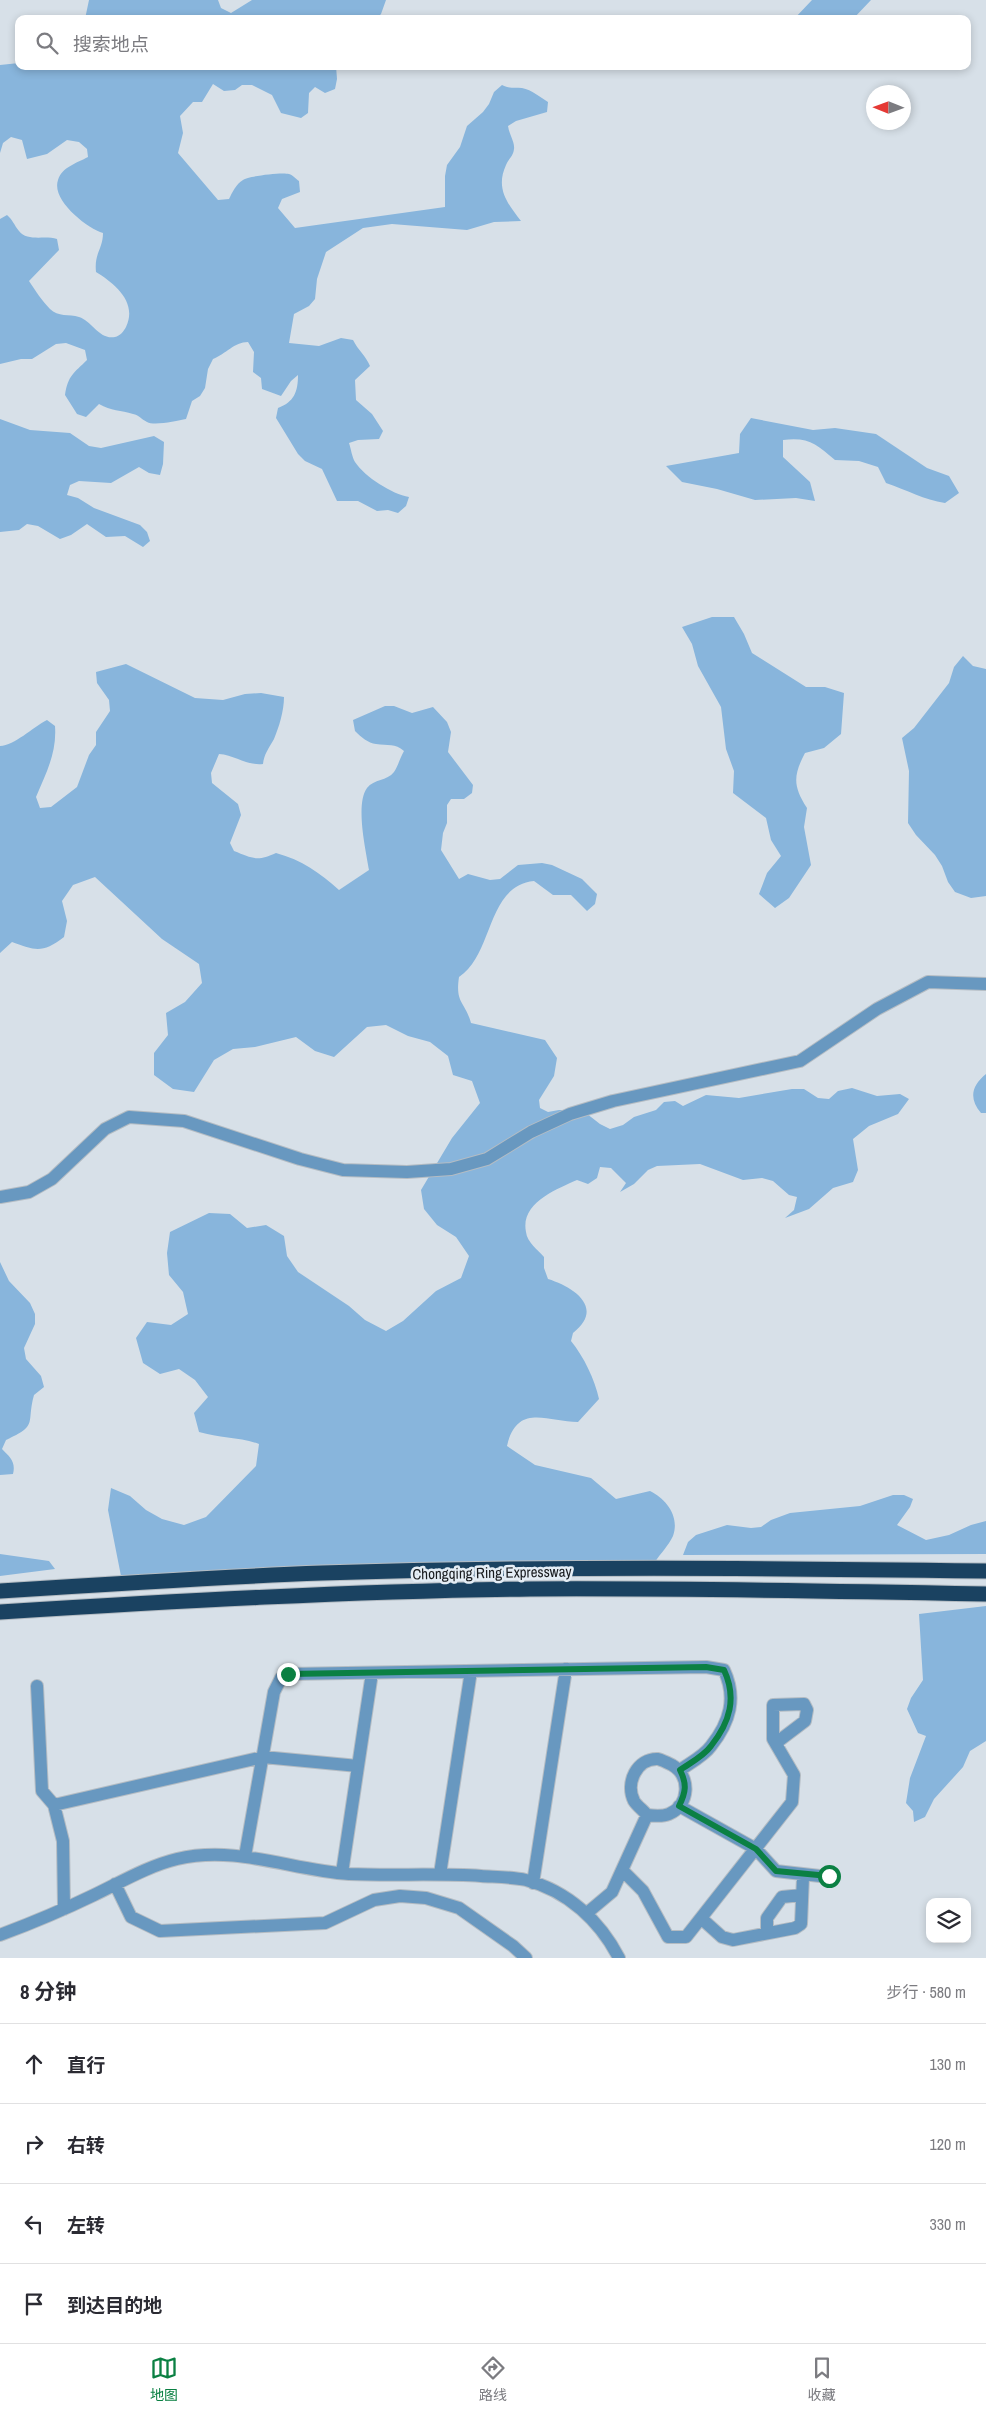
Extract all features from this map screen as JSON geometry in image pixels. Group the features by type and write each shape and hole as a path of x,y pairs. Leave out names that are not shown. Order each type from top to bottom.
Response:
{"highway":[{"name":"Chongqing Ring Expressway","path":"0,1591 323,1573 509,1569 684,1568 986,1571"},
{"name":"Chongqing Ring Expressway","path":"0,1612 322,1594 529,1589 727,1588 986,1594"}],"street":[{"path":"0,1197 29,1192 52,1178 105,1129 129,1117 184,1121 300,1159 343,1170 407,1172 450,1169 487,1159 531,1132 570,1114 613,1101 800,1061 877,1009 928,982 986,984"},
{"path":"245,1856 274,1692 281,1678 288,1674 706,1667 724,1670 731,1685 732,1700 725,1723 710,1747 680,1770"},
{"path":"533,1883 566,1669"},
{"path":"440,1874 471,1671"},
{"path":"342,1873 372,1672"},
{"path":"37,1686 42,1791 54,1805 63,1841 64,1909"},
{"path":"622,1870 642,1890 668,1937 686,1937 792,1802 794,1775 776,1743"},
{"path":"54,1805 263,1757 358,1766"},
{"path":"659,1759 680,1770 686,1783 684,1796 679,1806 670,1814 647,1815 634,1802 631,1791 630,1782 637,1768 646,1761 659,1759"},
{"path":"679,1806 756,1849 776,1871 829,1876"},
{"path":"587,1913 612,1892 647,1815"},
{"path":"0,1935 64,1909 135,1874 176,1859 208,1854 245,1856 342,1873 502,1877 533,1883 546,1888 587,1913 602,1929 619,1958"},
{"path":"702,1919 722,1937 733,1940 795,1928 801,1924 803,1877"},
{"path":"115,1884 131,1917 160,1931 325,1923 374,1900 400,1896 426,1898 459,1908 513,1946 526,1958"},
{"path":"767,1932 767,1918 782,1898 802,1895"}],"shaded area":[{"path":"89,0 218,0 221,8 231,13 252,0 386,0 380,15 86,15"},
{"path":"812,0 871,0 857,15 798,15"},
{"path":"15,63 15,70 336,70 335,89 325,93 315,87 309,93 308,113 301,118 281,113 272,95 252,85 242,85 235,90 224,91 213,84 202,102 193,102 180,116 183,133 178,153 218,200 229,199 238,184 252,177 289,174 299,181 300,192 282,199 278,208 295,228 445,207 447,165 460,147 467,126 483,112 494,92 502,85 522,88 533,92 548,102 547,112 516,121 508,126 514,149 503,174 502,189 504,196 521,221 494,222 467,230 392,224 363,228 326,252 317,279 315,299 309,306 294,314 289,343 319,346 341,338 353,340 368,362 370,366 355,380 356,400 372,414 383,431 379,439 358,440 349,443 352,455 359,468 372,479 387,489 409,497 406,506 398,513 388,510 377,511 358,501 337,501 322,469 305,461 298,454 276,418 278,408 288,403 294,396 298,375 291,381 281,396 262,389 261,378 253,372 254,352 248,342 238,344 213,359 208,369 205,388 200,396 192,401 186,419 172,422 150,423 138,416 99,404 86,417 77,414 65,395 66,388 75,372 87,360 85,350 66,343 56,344 32,359 21,359 0,364 0,219 7,215 22,234 31,237 57,239 59,250 29,281 41,299 53,312 84,319 104,336 109,337 122,333 129,318 129,309 127,302 117,288 96,272 96,260 102,243 103,233 88,225 72,212 60,196 57,188 58,180 63,172 70,166 88,157 87,149 79,142 67,140 47,154 27,159 22,140 11,137 3,143 0,153 0,65"},
{"path":"751,418 813,430 835,428 876,434 927,468 949,476 959,493 945,503 937,502 886,483 878,467 859,461 835,460 812,443 792,439 783,440 783,457 810,482 815,501 796,498 755,500 717,489 682,482 666,466 739,453 740,434"},
{"path":"0,419 30,430 70,433 89,446 101,448 154,436 164,442 163,464 160,475 149,473 139,467 111,483 79,481 70,485 67,495 78,498 94,508 140,525 147,532 150,541 143,547 125,536 106,537 87,524 71,535 60,539 38,526 27,524 19,530 0,532"},
{"path":"712,617 734,617 752,653 806,687 825,687 844,693 841,734 824,748 805,753 798,768 796,781 799,793 807,808 804,827 811,865 789,898 775,908 759,894 767,873 781,856 771,840 766,818 733,793 734,771 726,749 721,707 698,666 692,644 682,627"},
{"path":"963,656 973,666 986,669 986,896 971,898 955,892 935,855 916,835 908,823 909,771 902,738 914,728 949,683 954,667"},
{"path":"126,664 195,698 223,700 245,694 261,693 284,697 279,724 263,764 219,754 211,773 212,783 238,804 241,815 230,843 234,851 255,858 276,853 294,859 325,878 339,890 369,870 362,828 364,795 370,785 388,777 394,772 404,751 394,746 367,741 355,731 353,720 385,706 394,706 412,713 433,707 447,722 451,732 448,752 473,785 472,793 464,799 451,799 447,805 447,823 443,833 441,850 459,879 468,874 490,880 500,879 518,865 542,863 552,865 582,879 597,894 595,904 587,911 571,895 553,895 534,881 518,886 507,895 498,908 479,953 459,977 459,998 471,1023 545,1040 557,1058 554,1076 539,1100 540,1108 548,1112 582,1110 610,1129 623,1125 634,1117 656,1110 664,1102 675,1101 683,1106 706,1095 739,1098 792,1089 804,1089 818,1098 829,1099 838,1091 852,1088 877,1096 900,1094 909,1099 898,1114 869,1126 853,1139 858,1170 853,1182 833,1188 809,1209 785,1218 794,1210 797,1197 789,1195 773,1181 762,1178 743,1180 700,1164 657,1166 648,1170 634,1184 620,1192 626,1183 611,1168 600,1167 597,1178 588,1184 577,1180 560,1188 542,1198 529,1213 526,1222 527,1236 544,1257 544,1268 548,1279 576,1293 586,1307 586,1315 582,1324 573,1333 571,1341 588,1369 599,1399 578,1422 535,1417 526,1419 518,1424 512,1432 507,1446 535,1465 591,1478 616,1499 650,1491 656,1494 670,1509 675,1522 675,1529 673,1536 655,1562 121,1576 108,1510 111,1488 130,1496 146,1510 162,1519 184,1525 206,1517 256,1466 259,1444 199,1432 194,1413 208,1397 195,1380 179,1369 160,1374 143,1363 136,1338 147,1322 171,1325 188,1314 183,1292 169,1275 167,1253 170,1232 209,1213 230,1214 247,1228 266,1225 284,1236 287,1256 298,1272 349,1306 365,1320 386,1331 403,1321 436,1291 461,1278 469,1256 456,1237 437,1225 424,1209 421,1190 452,1138 480,1103 472,1081 453,1075 448,1056 430,1042 408,1036 386,1025 367,1027 334,1057 315,1051 296,1037 255,1047 233,1049 214,1060 194,1092 173,1089 154,1075 154,1053 168,1035 166,1013 185,1002 202,983 199,964 162,939 95,877 73,885 62,901 67,921 64,937 50,946 39,949 33,949 12,942 0,953 0,746 12,743 47,720 55,726 53,754 36,797 40,808 51,807 77,787 89,755 96,745 96,732 110,711 109,700 97,683 96,672"},
{"path":"986,1074 986,1113 981,1113 973,1098 973,1093 977,1083"},
{"path":"0,1262 9,1281 30,1303 35,1314 35,1324 24,1348 26,1359 41,1376 44,1387 34,1395 27,1427 6,1440 2,1449 13,1463 13,1474 0,1475"},
{"path":"893,1495 904,1495 913,1499 910,1507 897,1525 926,1540 949,1535 971,1525 986,1521 986,1554 683,1555 688,1542 696,1535 727,1525 751,1528 761,1527 771,1520 790,1513 860,1506"},
{"path":"0,1554 49,1561 55,1569 0,1576"},
{"path":"986,1606 986,1741 970,1751 963,1767 934,1799 925,1817 914,1822 913,1811 906,1803 910,1778 926,1736 918,1733 907,1709 911,1698 923,1680 919,1614"}],"route":[{"path":"288,1674 706,1667 724,1670 731,1685 732,1700 725,1723 710,1747 680,1770 686,1783 684,1796 679,1806 756,1849 776,1871 829,1876"}]}
